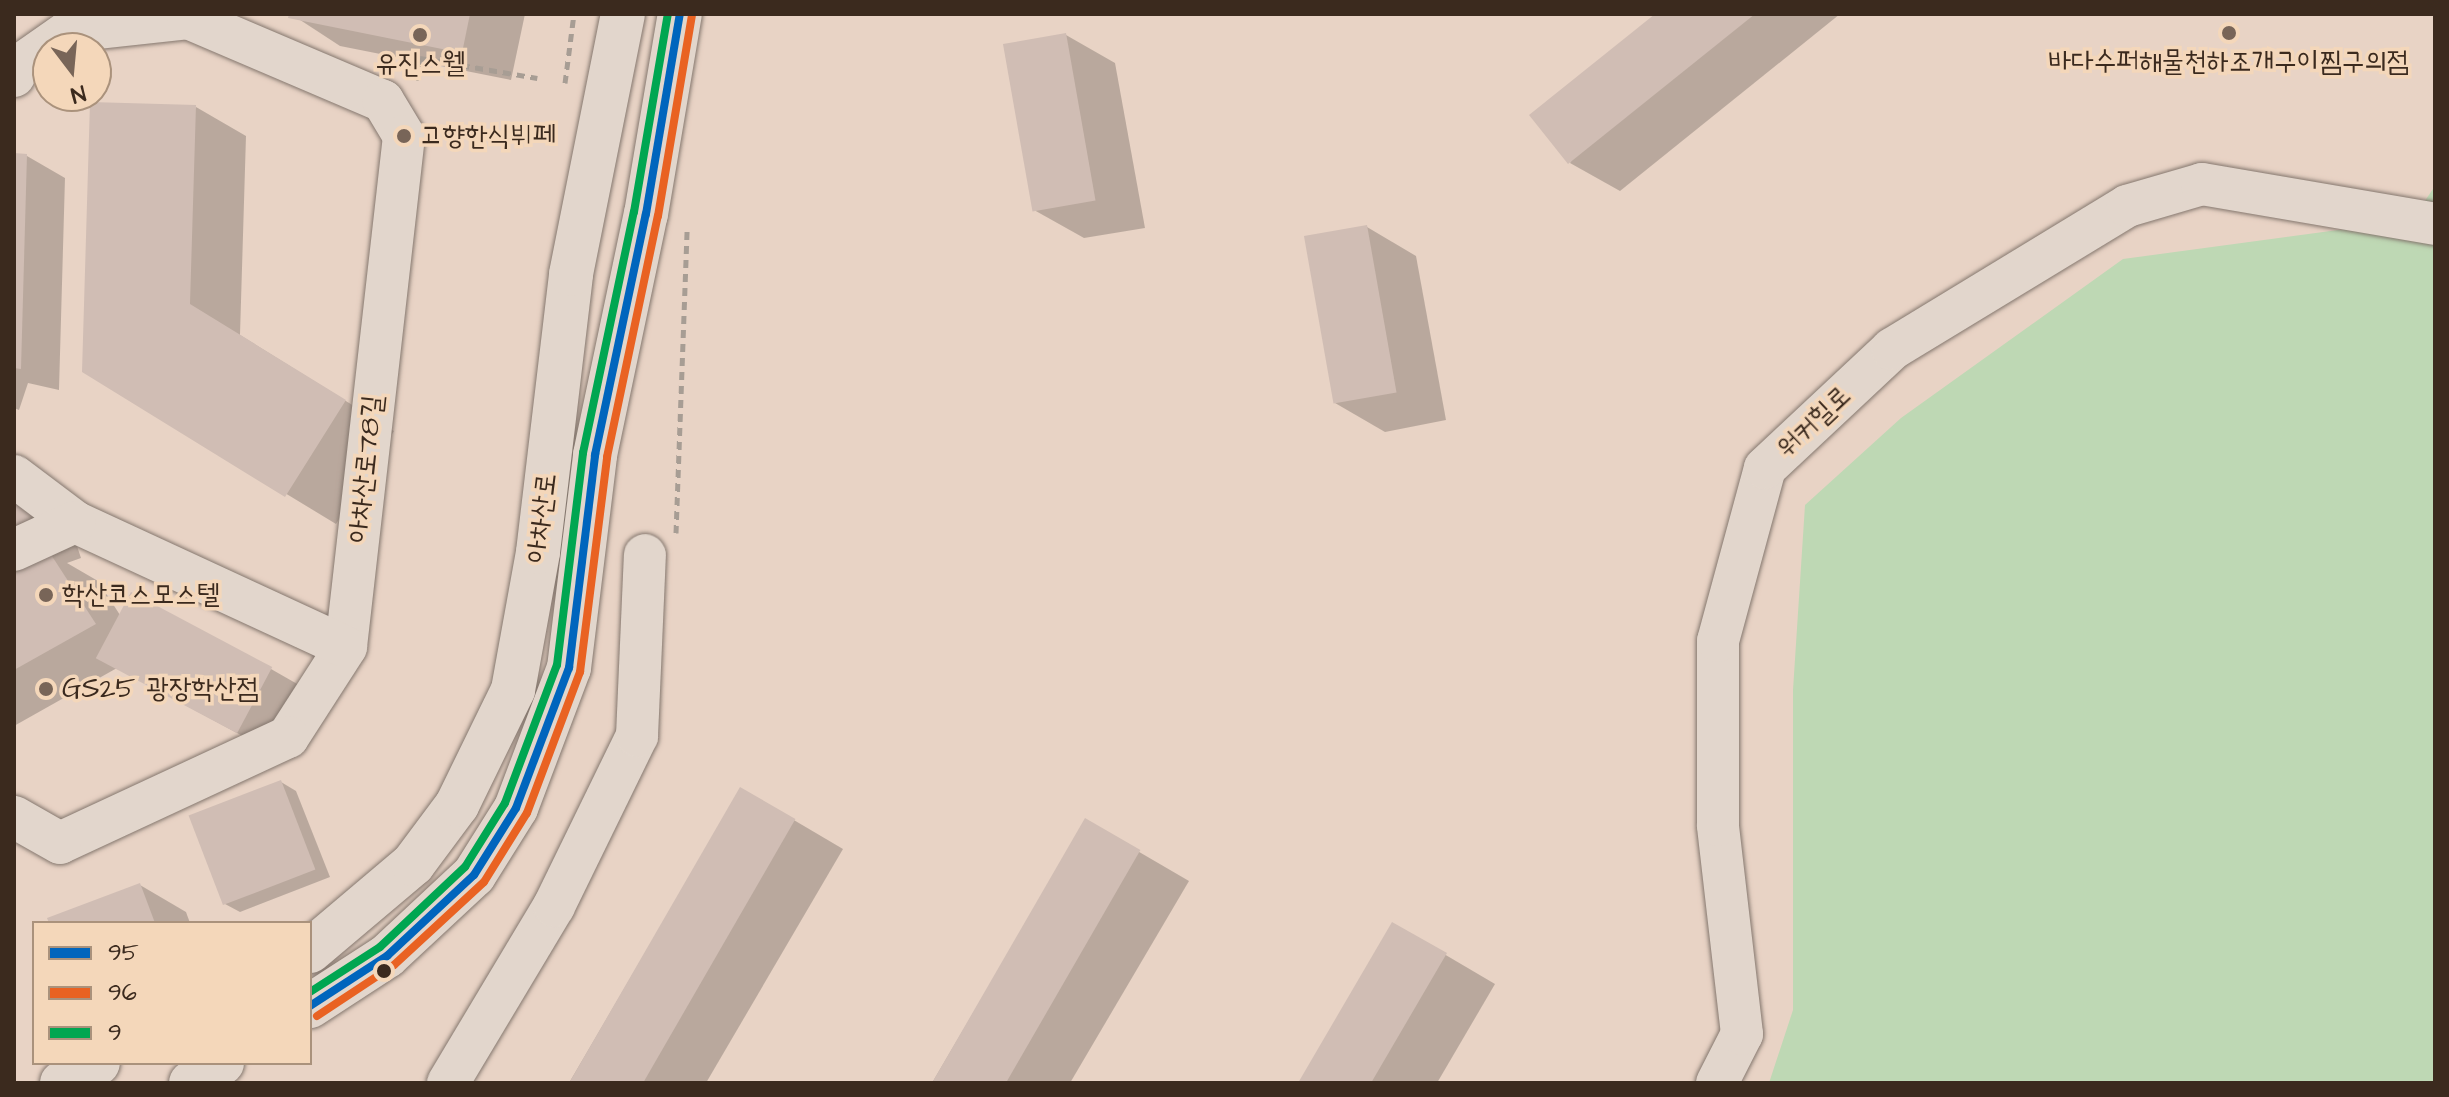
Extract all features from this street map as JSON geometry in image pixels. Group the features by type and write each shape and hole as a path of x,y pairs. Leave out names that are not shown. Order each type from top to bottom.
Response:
{"main road":[{"name":"아차산로","path":"312,949 413,864 457,805 513,690 538,552 571,274 623,14"},
{"name":"아차산로","path":"312,1005 387,956 474,875 516,808 569,668 595,455 646,214 680,14"},
{"path":"62,1083 94,1065"},
{"path":"191,1083 219,1065"}],"street":[{"path":"14,76 19,66 69,31 188,16 383,101 404,136"},
{"name":"아차산로78길","path":"14,817 60,843 288,737 346,647 404,136"},
{"name":"워커힐로","path":"1717,1083 1742,1034 1718,825 1718,641 1765,468 1892,349 2127,206 2202,184 2435,224"},
{"path":"14,476 75,522 346,647"},
{"path":"14,550 75,522"},
{"path":"448,1083 554,906 637,736 660,550"}],"path":[{"path":"404,136 420,58 537,78"},
{"path":"660,550 687,218"}],"green space":[{"path":"2435,186 2435,1083 1769,1083 1793,1010 1793,690 1805,505 1901,418 2123,259 2412,220"}],"building":[{"name":"유진스웰","path":"289,14 470,14 462,53 288,18"},
{"path":"1655,14 1755,14 1568,164 1529,115"},
{"path":"1066,33 1096,200 1032,212 1003,44"},
{"path":"112,103 196,105 190,304 346,400 285,497 82,372 90,112 112,112"},
{"path":"14,153 27,154 21,369 14,368"},
{"path":"1367,225 1397,392 1333,404 1304,236"},
{"path":"14,488 32,501 44,536 14,548"},
{"name":"학산코스모스텔","path":"48,550 96,624 14,670 14,566"},
{"path":"131,592 272,667 237,733 96,658"},
{"path":"281,780 315,870 223,905 189,815"},
{"path":"740,787 795,819 643,1083 569,1083"},
{"path":"1085,818 1140,850 1006,1083 932,1083"},
{"path":"140,883 154,921 48,921 47,918"},
{"path":"1392,922 1447,953 1371,1083 1298,1083"}],"transit line":[{"name":"9","path":"312,991 380,947 465,867 505,803 557,665 583,453 634,212 668,14"},
{"name":"95","path":"312,1005 387,956 474,875 516,808 569,668 595,455 646,214 680,14"},
{"name":"96","path":"317,1016 394,965 484,882 527,813 580,672 607,457 658,216 692,16"}],"place":[{"name":"바다수퍼해물천하조개구이찜구의점","path":"2229,33"},
{"name":"유진스웰","path":"420,35"},
{"name":"고향한식뷔페","path":"404,136"},
{"name":"학산코스모스텔","path":"46,595"},
{"name":"GS25 광장학산점","path":"46,689"}]}
